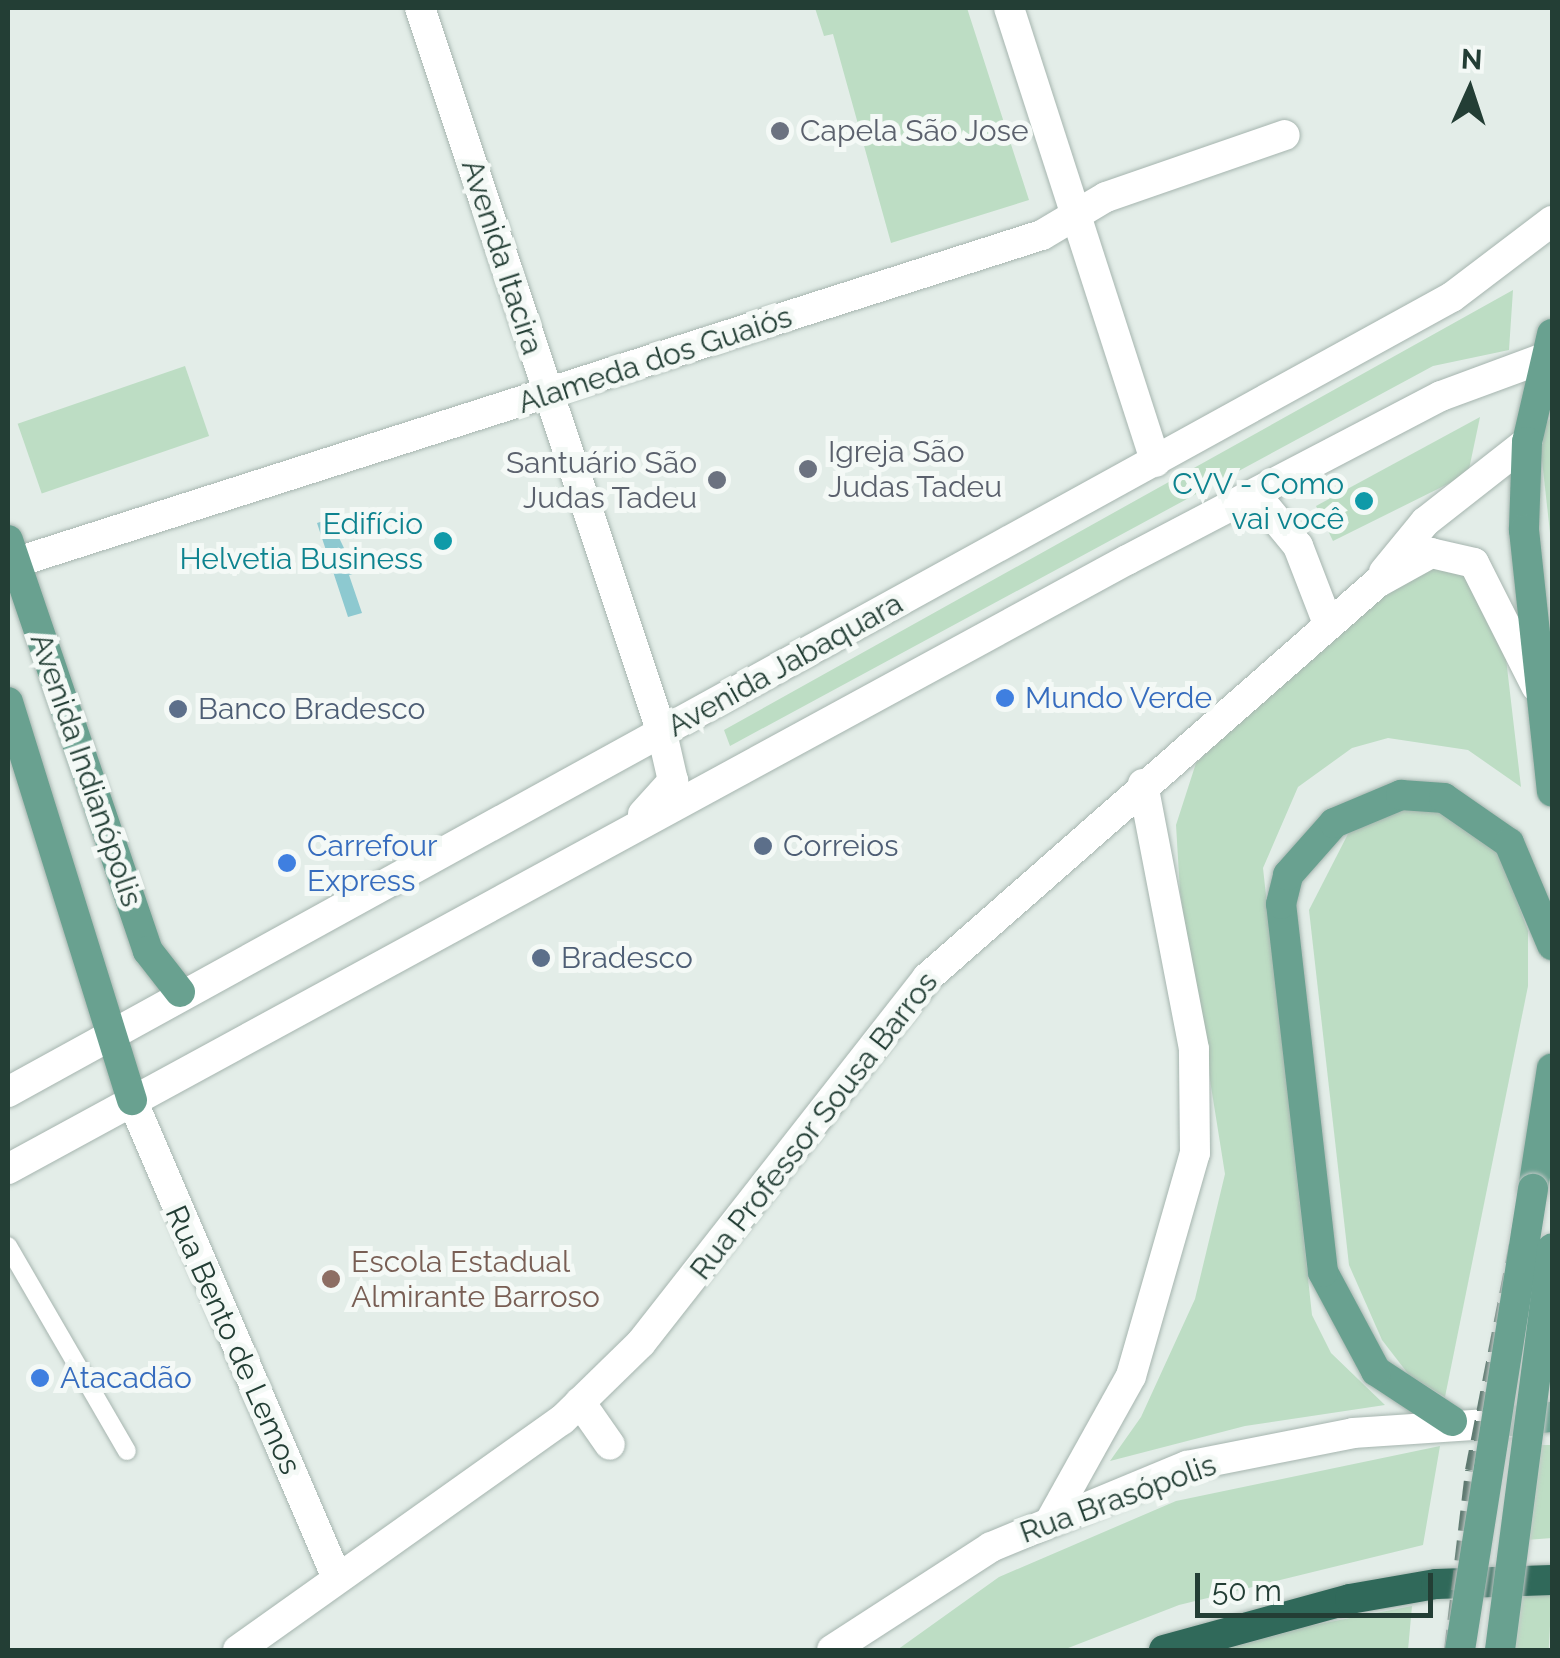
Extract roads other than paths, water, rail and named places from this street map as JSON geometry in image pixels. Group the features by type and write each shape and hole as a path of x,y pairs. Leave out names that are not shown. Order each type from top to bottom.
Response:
{"highway":[{"path":"1164,1650 1350,1599 1436,1584 1552,1580"}],"main road":[{"path":"1550,348 1527,442 1526,578 1552,792"},
{"name":"Avenida Indianópolis","path":"11,551 148,952 180,992"},
{"name":"Avenida Indianópolis","path":"8,702 132,1100"},
{"path":"1452,1421 1376,1371 1322,1272 1280,904 1288,874 1334,823 1402,795 1444,798 1509,844 1552,945"},
{"path":"1460,1650 1552,1068"},
{"path":"1500,1650 1552,1248"},
{"path":"1514,1421 1552,1421"}],"street":[{"name":"Avenida Itacira","path":"420,8 662,732 673,781 622,833"},
{"path":"1009,8 1156,462"},
{"name":"Alameda dos Guaiós","path":"11,551 547,395 1076,222 1106,197 1285,136"},
{"name":"Avenida Jabaquara","path":"8,1092 112,1036 180,992 1452,297 1552,221"},
{"path":"8,1169 622,833 1441,396 1550,348"},
{"name":"Rua Professor Sousa Barros","path":"1377,583 1424,522 1527,442"},
{"path":"1256,495 1298,546 1327,621"},
{"name":"Rua Professor Sousa Barros","path":"238,1650 337,1578 454,1506 580,1402 730,1234 927,978 1327,621 1377,583 1431,554 1474,563 1541,698"},
{"path":"1052,1518 1132,1376 1195,1154 1194,1049 1142,784"},
{"name":"Rua Bento de Lemos","path":"132,1100 337,1578"},
{"path":"580,1402 610,1445"},
{"name":"Rua Brasópolis","path":"832,1650 1052,1518 1188,1466 1452,1421 1514,1421"}],"lane":[{"path":"8,1246 127,1452"}],"water":[{"path":"330,519 356,573 349,575 362,613 348,617 317,523"}],"railway":[{"path":"1448,1650 1469,1470 1524,1187"},
{"path":"1465,1650 1486,1473 1540,1190"}],"place":[{"name":"Capela São Jose","path":"780,131"},
{"name":"Igreja São Judas Tadeu","path":"808,469"},
{"name":"Santuário São Judas Tadeu","path":"717,480"},
{"name":"CVV - Como vai você","path":"1364,501"},
{"name":"Edifício Helvetia Business","path":"443,541"},
{"name":"Mundo Verde","path":"1005,698"},
{"name":"Banco Bradesco","path":"178,709"},
{"name":"Correios","path":"763,846"},
{"name":"Carrefour Express","path":"287,863"},
{"name":"Bradesco","path":"541,958"},
{"name":"Escola Estadual Almirante Barroso","path":"331,1279"},
{"name":"Atacadão","path":"40,1378"}]}
